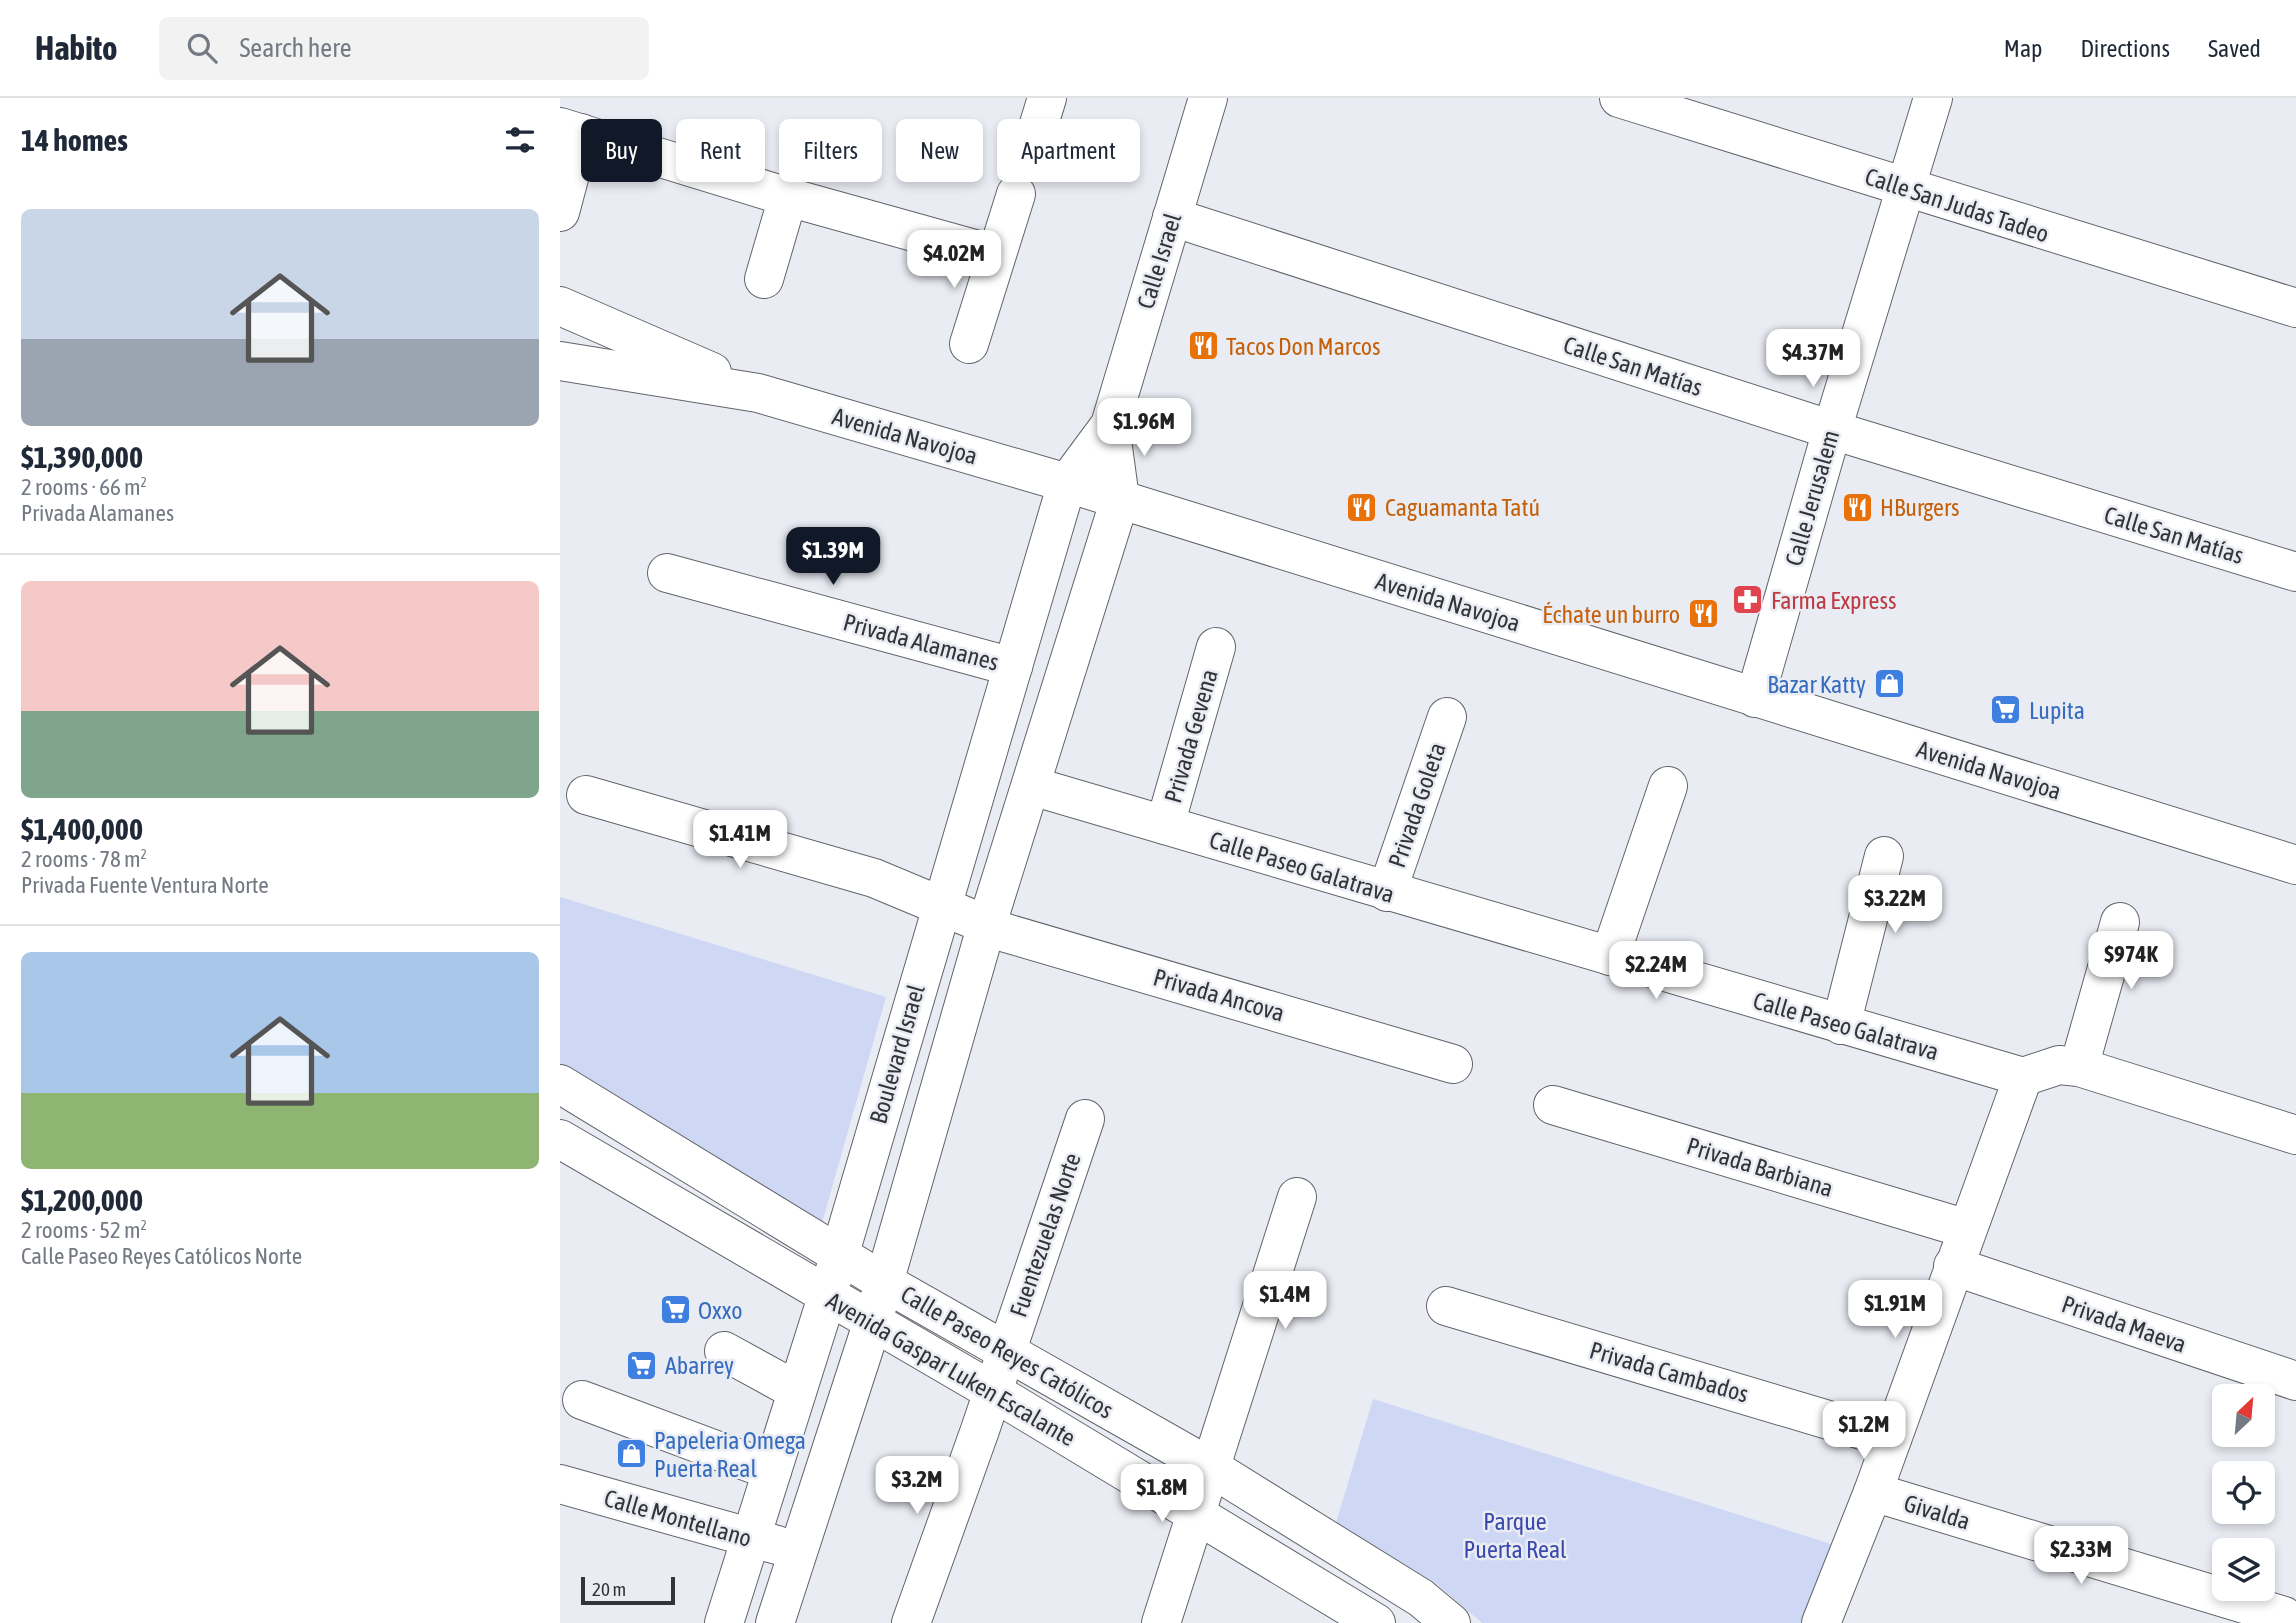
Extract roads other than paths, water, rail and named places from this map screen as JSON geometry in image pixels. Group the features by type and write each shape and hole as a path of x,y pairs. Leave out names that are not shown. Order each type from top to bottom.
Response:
{"street":[{"path":"1041,119 1047,98"},
{"name":"Calle Israel","path":"1067,483 1110,425 1208,98"},
{"name":"Calle San Judas Tadeo","path":"1619,98 2296,308"},
{"name":"Calle Jerusalem","path":"1755,698 1832,430 1933,98"},
{"path":"560,212 570,130 788,197 996,254"},
{"path":"969,344 1016,194"},
{"path":"764,279 788,197"},
{"name":"Calle San Matías","path":"1172,217 1832,430 2296,572"},
{"name":"Avenida Navojoa","path":"560,306 758,393"},
{"name":"Avenida Navojoa","path":"560,361 758,393 1067,483 2296,865"},
{"name":"Calle Israel","path":"1110,425 1119,499"},
{"name":"Boulevard Israel","path":"724,1623 827,1297 1067,483"},
{"name":"Boulevard Israel","path":"775,1623 796,1550 873,1321 987,923 1032,786 1119,499"},
{"name":"Privada Alamanes","path":"667,573 1013,667"},
{"name":"Privada Gevena","path":"1165,825 1216,647"},
{"name":"Privada Goleta","path":"1387,892 1447,717"},
{"name":"Calle Paseo Galatrava","path":"1032,786 2023,1077"},
{"path":"1610,956 1668,786"},
{"name":"Privada Ancova","path":"586,795 874,878 1006,933 1453,1064"},
{"path":"1841,1025 1884,856"},
{"path":"2079,1067 2120,922"},
{"path":"1821,1623 1873,1492 1952,1266 2023,1077 2059,1065 2079,1067 2296,1135"},
{"path":"562,1146 575,1093"},
{"name":"Calle Paseo Reyes Católicos","path":"575,1093 884,1282 1210,1467 1418,1611 1451,1623"},
{"name":"Privada Barbiana","path":"1553,1105 1967,1229"},
{"name":"Fuentezuelas Norte","path":"911,1623 1084,1119"},
{"name":"Avenida Gaspar Luken Escalante","path":"562,1146 873,1321 1376,1623"},
{"path":"1161,1623 1297,1197"},
{"name":"Privada Maeva","path":"1952,1266 2296,1381"},
{"name":"Privada Cambados","path":"1446,1306 1892,1438"},
{"path":"724,1351 797,1391"},
{"path":"582,1400 772,1471"},
{"name":"Calle Montellano","path":"560,1484 796,1550"},
{"name":"Givalda","path":"1873,1492 2284,1616"}],"place":[{"name":"Tacos Don Marcos","path":"1203,346"},
{"name":"Caguamanta Tatú","path":"1362,507"},
{"name":"HBurgers","path":"1857,507"},
{"name":"Farma Express","path":"1748,600"},
{"name":"Échate un burro","path":"1703,614"},
{"name":"Bazar Katty","path":"1889,684"},
{"name":"Lupita","path":"2006,710"},
{"name":"Oxxo","path":"675,1310"},
{"name":"Abarrey","path":"642,1365"},
{"name":"Papeleria Omega Puerta Real","path":"631,1454"}],"park label":[{"name":"Parque Puerta Real","path":"1515,1535"}]}
